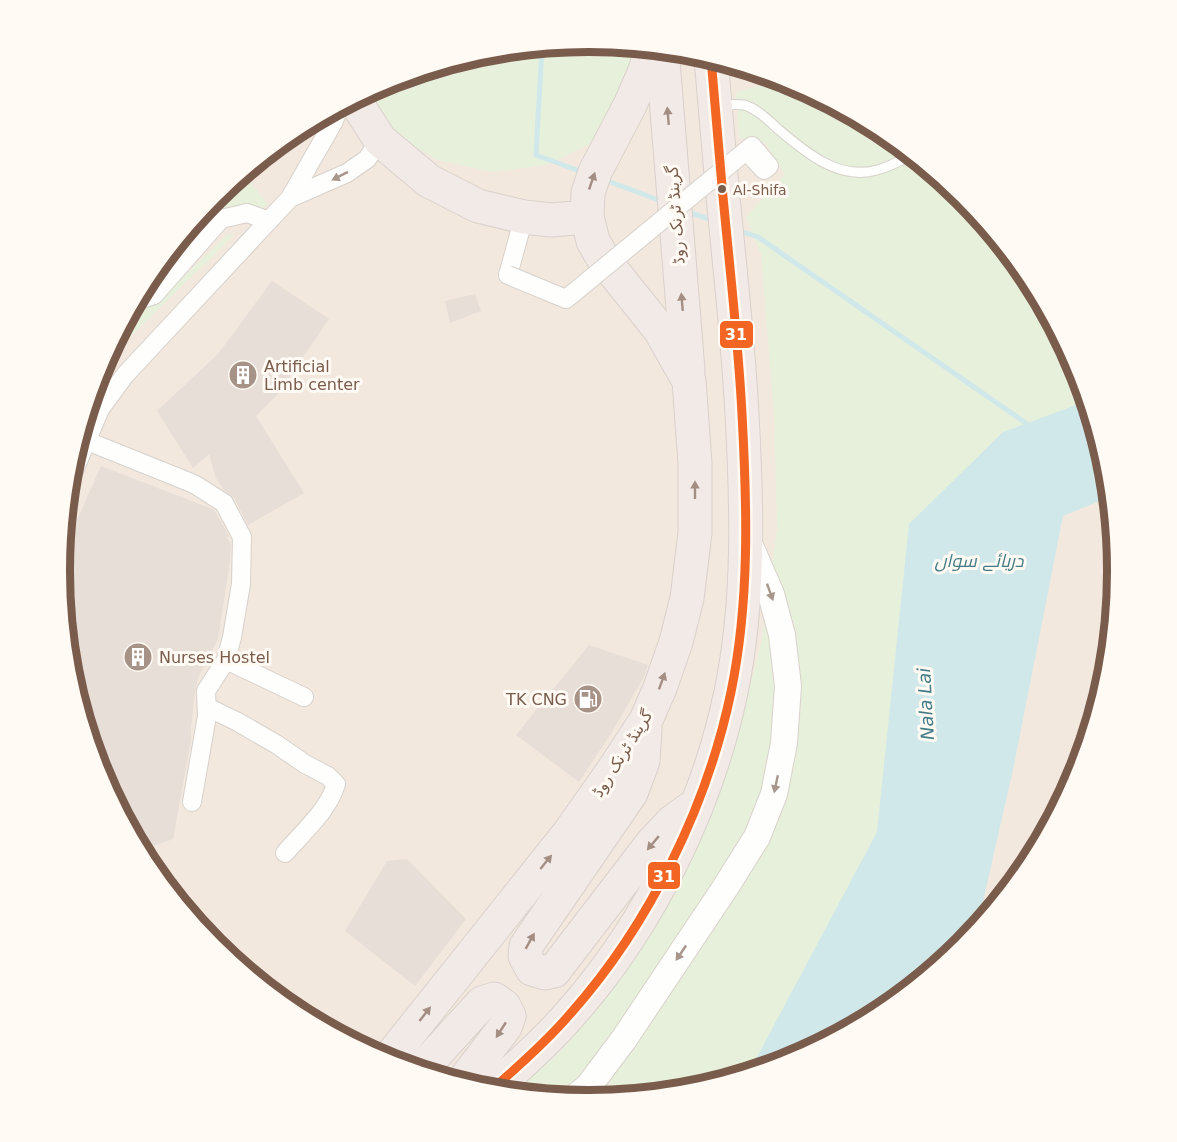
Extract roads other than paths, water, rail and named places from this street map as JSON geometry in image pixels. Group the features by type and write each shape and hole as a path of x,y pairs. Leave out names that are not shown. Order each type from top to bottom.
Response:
{"highway":[{"name":"گرینڈ ٹرنک روڈ","path":"649,56 630,105 595,172 588,193 587,217 593,241 604,260 660,330 689,381"},
{"name":"گرینڈ ٹرنک روڈ","path":"395,1052 569,833 612,772 646,720 676,642 687,598 695,533 695,463 663,58"},
{"path":"500,1082 533,1053 572,1013 611,963 645,910 672,862 696,804 717,748 731,691 742,623 747,538 746,475 739,355 712,67"},
{"path":"359,106 380,140 429,181 478,206 524,218 551,220 587,217"},
{"path":"646,720 643,761 631,793 526,946 525,956 532,969 545,973 554,970 653,842 672,822 696,804"},
{"path":"427,1064 482,1003 494,999 504,1005 509,1016 505,1026 468,1075"}],"main road":[{"path":"584,1090 624,1039 725,888 757,837 774,794 784,743 788,686 782,635 771,594 747,538"}],"street":[{"path":"90,429 100,409 125,375 290,198 334,119"},
{"path":"290,198 347,173 367,159 380,140"},
{"path":"524,218 508,275 566,299 752,146 769,166 764,170 752,157 723,195"},
{"path":"148,297 154,295 221,219 247,213 269,221"},
{"path":"84,452 194,484 224,503 242,537 241,584 232,637 226,660 206,691 207,716 192,802"},
{"path":"226,660 304,697"},
{"path":"207,707 276,744 305,764 328,776 336,784 333,796 285,853"}],"lane":[{"path":"715,105 745,105 767,119 801,148 834,168 855,172 875,171 903,159"}],"water":[{"name":"دریائے سواں","path":"1079,404 1089,437 1102,500 1063,516 1014,765 981,909 930,961 877,1002 818,1036 754,1062 877,832 909,524 1003,432"}],"waterway":[{"path":"542,55 536,155 585,173"},
{"path":"605,180 664,202"},
{"path":"686,211 714,221"},
{"path":"737,230 758,237 1030,426"}],"place":[{"name":"Al-Shifa","path":"722,189"},
{"name":"Artificial Limb center","path":"243,375"},
{"name":"Nurses Hostel","path":"138,657"},
{"name":"TK CNG","path":"588,699"}],"water label":[{"name":"Nala Lai","path":"926,704"}]}
